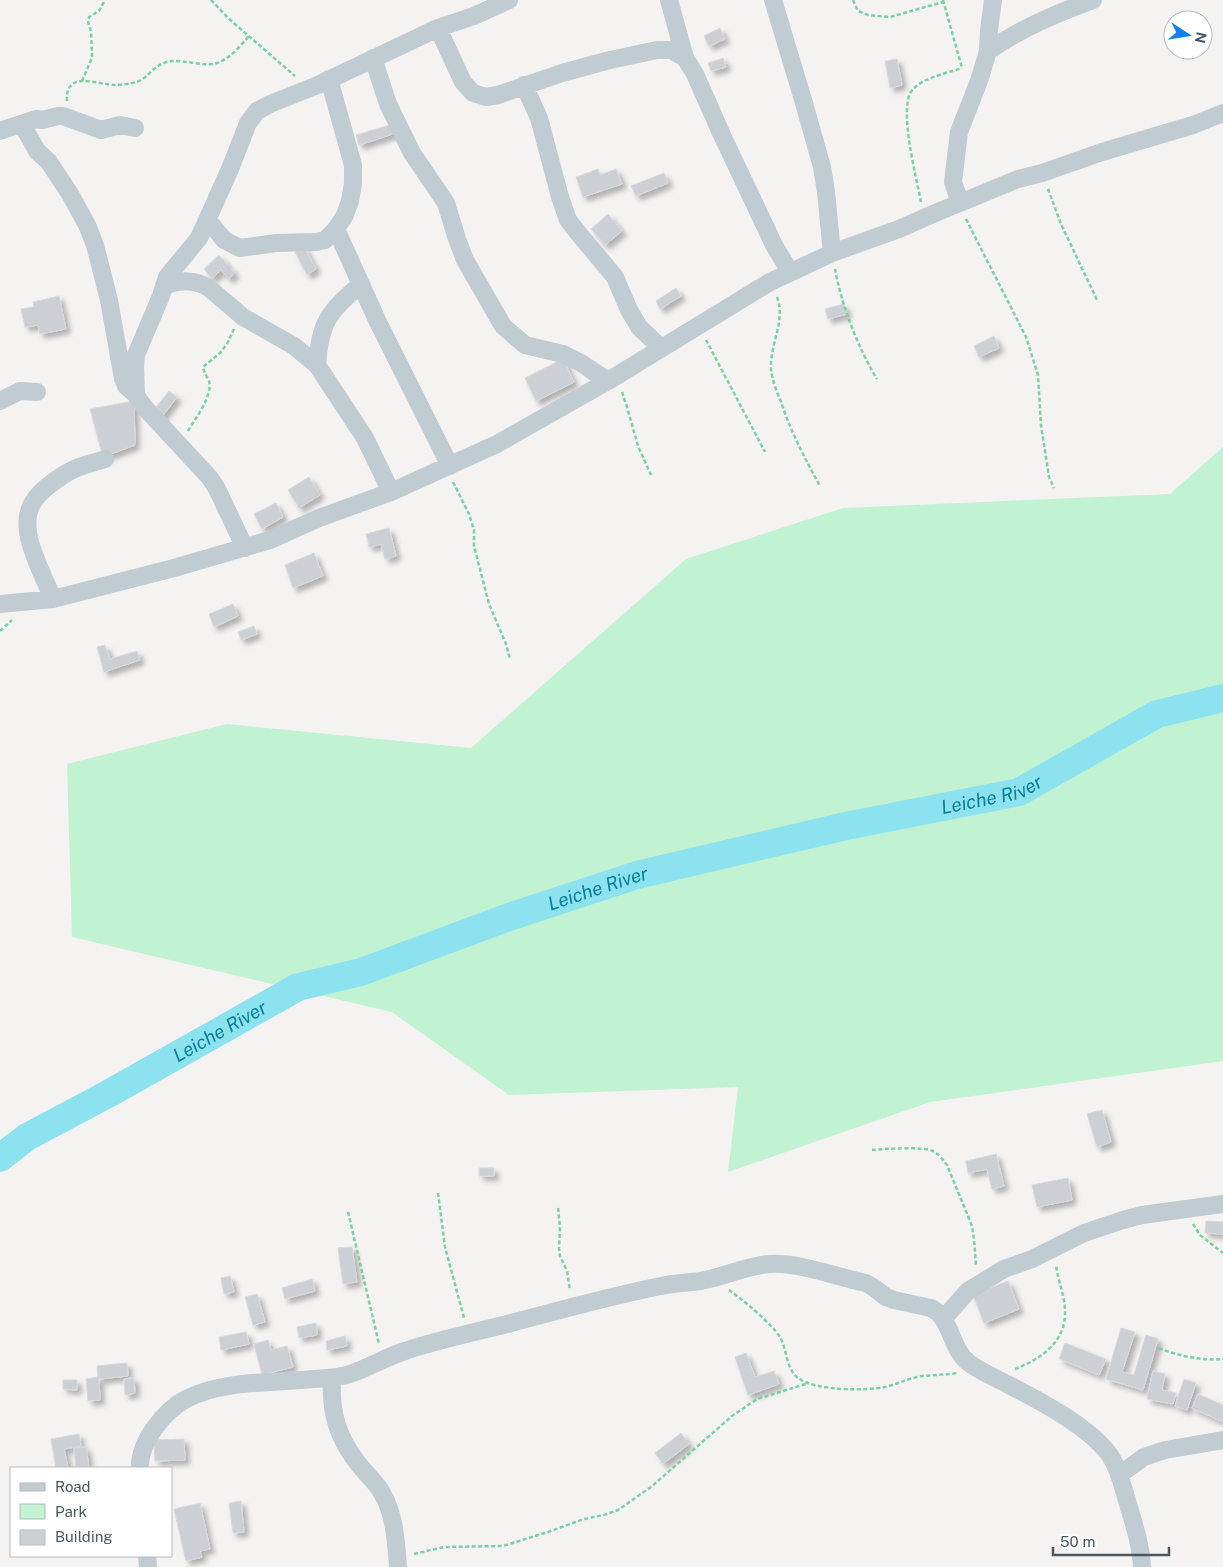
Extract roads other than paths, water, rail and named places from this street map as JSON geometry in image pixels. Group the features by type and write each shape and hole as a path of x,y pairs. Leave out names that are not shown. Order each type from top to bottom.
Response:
{"street":[{"path":"136,395 136,356 162,296 167,277 200,238 248,123 257,111 438,28 474,16 509,0"},
{"path":"669,0 685,58"},
{"path":"773,0 822,167 832,253"},
{"path":"960,203 953,182 959,132 979,81 988,51 993,0"},
{"path":"988,51 1012,35 1041,20 1093,0"},
{"path":"438,28 464,82 473,93 486,97 498,95 524,85 602,62 657,50 677,52 685,58 696,74 711,112 774,245 790,272"},
{"path":"373,58 388,104 412,152 446,203 465,260 503,326 525,345 562,354 611,380"},
{"path":"208,220 224,240 240,248 276,243 316,242 325,240 336,229 345,215 350,201 353,165 329,79"},
{"path":"524,85 539,118 568,220 615,277 629,310 639,327 662,348"},
{"path":"0,604 53,599 246,548 391,492 497,444 611,380 698,325 790,272 832,253 900,230 1018,179 1193,125 1223,113"},
{"path":"0,131 36,119 47,120 58,116 101,130 120,125 136,128"},
{"path":"22,124 37,151 49,162 87,225 101,262 123,379 126,386 210,478 246,548"},
{"path":"336,229 447,467"},
{"path":"164,286 182,280 203,284 243,318 294,346 317,365 365,438 391,492"},
{"path":"317,365 318,342 322,328 334,310 361,284"},
{"path":"0,401 20,391 37,392"},
{"path":"53,599 29,538 28,511 34,499 64,474 105,459"},
{"path":"943,1319 968,1291 977,1285 1004,1269 1054,1249 1084,1233 1142,1215 1223,1204"},
{"path":"140,1467 144,1445 151,1433 168,1413 186,1400 210,1390 234,1385 332,1378 350,1374 382,1359 468,1333 663,1285 714,1278 760,1265 772,1264 792,1266 866,1283 873,1286 886,1297 936,1310 943,1319 959,1354 968,1362 1027,1394 1083,1428 1111,1457 1119,1475 1134,1525 1142,1567"},
{"path":"332,1378 331,1399 335,1420 346,1448 382,1492 392,1517 398,1562"},
{"path":"1119,1475 1144,1457 1165,1450 1223,1440"}],"waterway":[{"name":"Leiche River","path":"0,1158 27,1137 108,1094 298,987 361,972 506,918 637,875 846,826 1019,792 1157,714 1223,698"}]}
